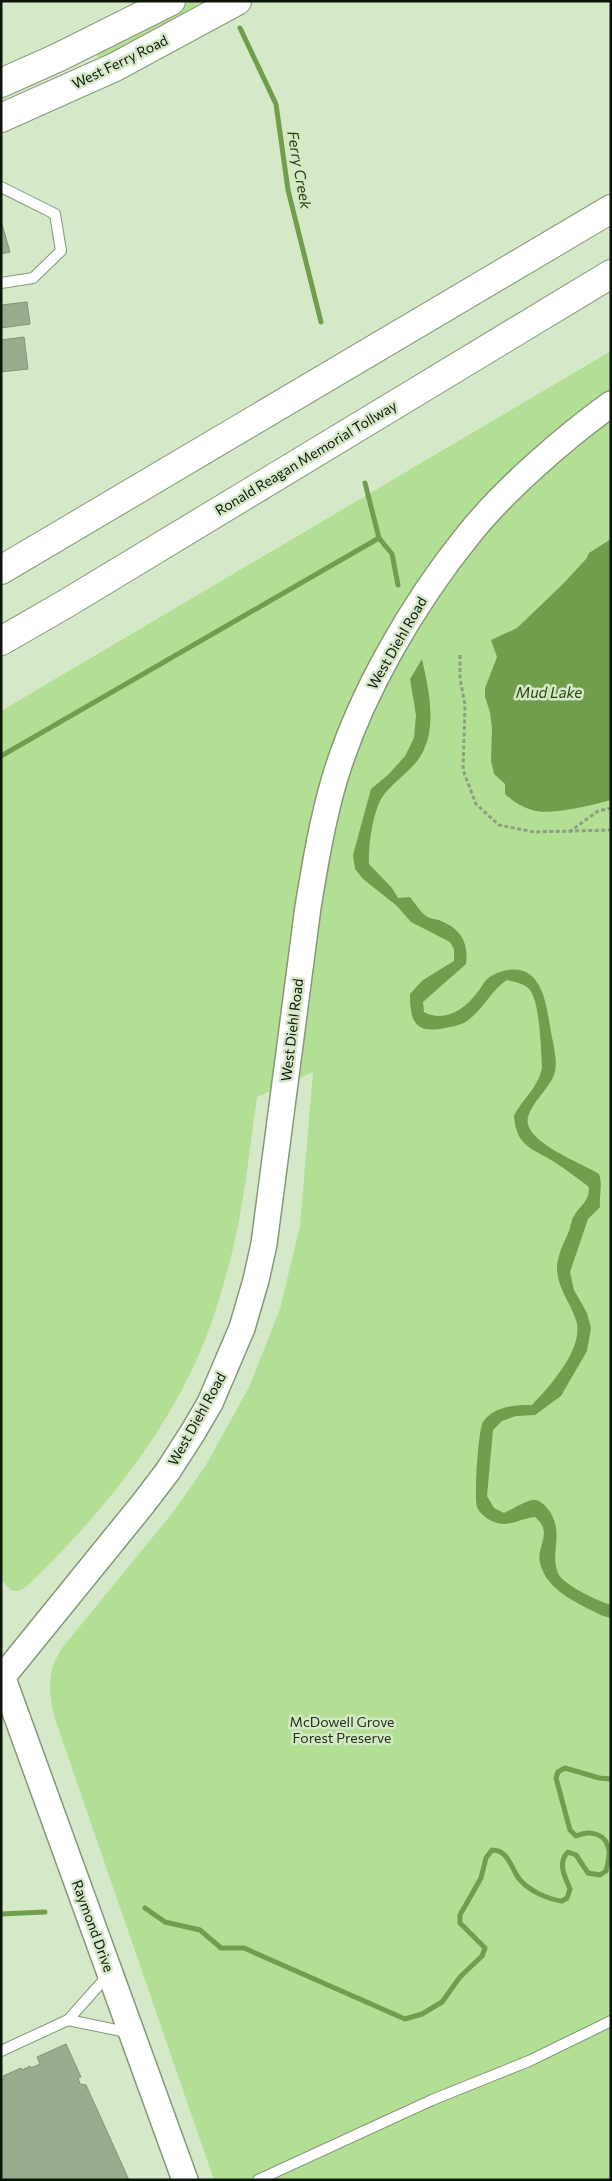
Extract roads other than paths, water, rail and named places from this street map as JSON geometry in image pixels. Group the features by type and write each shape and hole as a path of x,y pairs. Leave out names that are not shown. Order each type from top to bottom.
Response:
{"main road":[{"path":"1,83 67,53 171,1"},
{"name":"West Ferry Road","path":"1,118 115,66 237,1"},
{"path":"1,570 611,209"},
{"name":"Ronald Reagan Memorial Tollway","path":"1,641 611,274"}],"street":[{"name":"West Diehl Road","path":"2,1676 168,1471 210,1402 242,1328 264,1244 308,907 317,854 334,781 365,699 390,652 430,586 469,533 514,486 573,434 611,404"},
{"name":"Raymond Drive","path":"2,1676 185,2180"}],"lane":[{"path":"1,187 55,214 61,251 33,278 1,283"},
{"path":"1,2051 68,2020 110,1972"},
{"path":"68,2020 132,2034"},
{"path":"258,2180 432,2100 529,2061 611,2021"}],"water":[{"name":"Mud Lake","path":"611,539 611,800 560,811 532,810 517,804 505,794 505,784 494,774 491,761 492,728 490,712 485,697 485,688 497,657 491,640 517,628 563,584 586,559 589,553"},
{"path":"422,659 430,703 428,737 417,762 388,790 379,802 372,829 369,864 392,888 398,898 410,897 426,916 454,928 465,943 466,964 423,1002 424,1012 438,1016 459,1010 471,1000 487,979 503,971 519,970 528,973 535,979 544,996 556,1064 554,1075 530,1112 528,1117 529,1126 534,1135 555,1151 599,1174 601,1182 600,1207 588,1219 570,1272 574,1290 587,1313 591,1328 587,1351 561,1396 535,1415 516,1416 502,1421 493,1430 487,1496 494,1508 504,1513 532,1500 540,1501 552,1515 555,1523 557,1536 555,1561 561,1578 590,1596 611,1605 611,1618 575,1602 550,1582 540,1563 539,1557 544,1534 541,1523 535,1517 499,1524 486,1518 477,1507 477,1465 483,1422 498,1410 512,1406 532,1405 556,1378 571,1354 575,1343 576,1320 559,1281 557,1265 572,1219 588,1197 589,1187 528,1146 518,1135 514,1116 538,1081 542,1067 538,1014 536,1003 529,989 522,984 507,980 465,1022 435,1029 427,1029 416,1024 411,1012 410,994 423,980 454,961 454,949 450,942 411,922 397,906 363,879 355,869 353,855 371,789 389,774 405,756 414,738 416,715 410,679"}],"waterway":[{"name":"Ferry Creek","path":"240,28 276,104 288,190 321,322"},
{"name":"Ferry Creek","path":"365,483 379,538 392,554 398,585"},
{"path":"1,756 379,538"},
{"path":"145,1908 165,1922 200,1930 221,1948 244,1948 405,2019 422,2014 442,2002 460,1977 482,1956 485,1948 460,1923 460,1915 481,1878 486,1858 492,1850 498,1851 506,1857 517,1876 529,1888 556,1900 562,1901 567,1898 570,1889 562,1865 568,1852 576,1855 588,1873 600,1875 606,1871 609,1856 608,1845 597,1834 587,1833 576,1836 570,1830 556,1778 558,1772 565,1768 599,1778 611,1779"},
{"path":"1,1914 45,1912"}],"park label":[{"name":"McDowell Grove Forest Preserve","path":"342,1730"}]}
